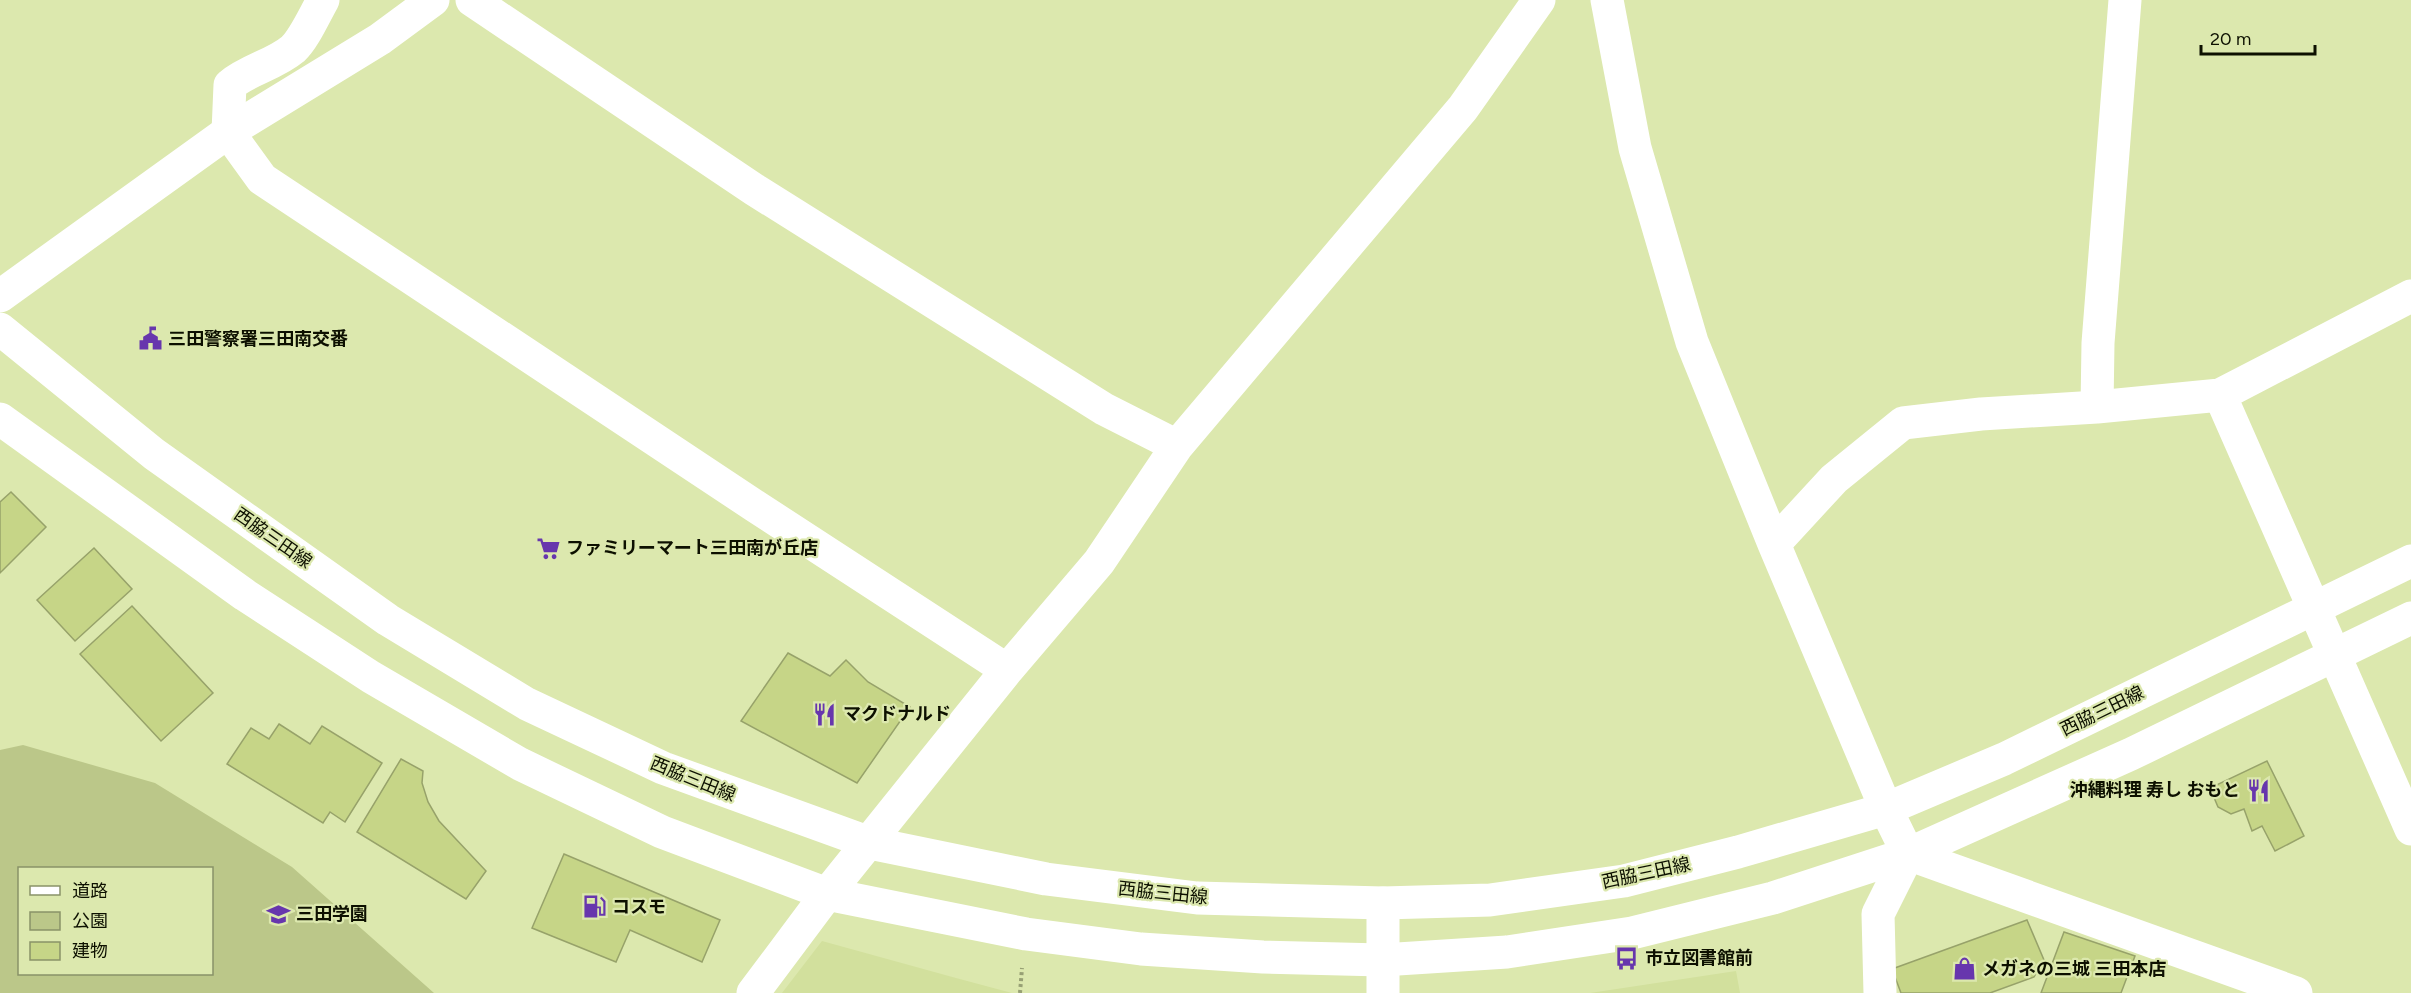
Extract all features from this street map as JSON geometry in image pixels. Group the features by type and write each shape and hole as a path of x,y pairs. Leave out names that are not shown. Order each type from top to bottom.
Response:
{"street":[{"path":"323,0 296,47 240,76 230,85 228,132 262,179 745,500 1007,670"},
{"path":"0,296 228,132 380,39 434,0"},
{"path":"472,0 755,190 1104,409 1177,446"},
{"path":"753,993 827,894 1007,670 1100,562 1177,446 1463,108 1539,0"},
{"path":"1607,0 1635,148 1692,342 1774,544 1886,809 1908,854 2296,993"},
{"path":"2097,406 2098,343 2125,0"},
{"path":"1774,544 1834,479 1903,423 1981,414 2220,394 2411,296"},
{"name":"西脇三田線","path":"0,329 164,461 388,620 527,704 663,768 870,843 1046,879 1197,898 1383,903 1490,900 1624,881 1738,852 1886,809 2004,759 2411,561"},
{"path":"2220,394 2411,829"},
{"path":"0,419 244,595 371,677 520,764 662,832 827,894 1026,934 1141,949 1263,957 1382,960 1508,952 1632,933 1773,898 1908,854 2131,754 2411,618"},
{"path":"1880,993 1878,914 1908,854"},
{"path":"1383,903 1383,993"}],"shaded area":[{"path":"822,941 956,978 1012,993 782,993"},
{"path":"1736,971 1740,993 1590,993"}],"green space":[{"name":"三田学園","path":"23,745 155,783 292,867 434,993 0,993 0,750"}],"building":[{"path":"11,492 46,527 0,573 0,502"},
{"path":"94,548 132,589 75,641 37,600"},
{"path":"132,606 213,693 161,741 80,654"},
{"name":"マクドナルド","path":"788,653 830,676 846,660 868,682 910,707 857,783 741,721"},
{"path":"279,724 310,744 322,726 382,763 345,822 330,812 323,823 227,764 251,728 269,739"},
{"path":"401,759 423,771 422,783 428,802 439,821 486,871 466,899 357,832"},
{"path":"2267,761 2304,836 2275,851 2262,826 2252,831 2244,809 2231,814 2218,807 2210,788"},
{"path":"564,854 720,920 702,962 630,930 616,962 532,928"},
{"path":"2027,920 2044,960 2034,977 1990,993 1901,993 1892,969"},
{"path":"2064,932 2135,956 2121,993 2041,993"}],"place":[{"name":"三田警察署三田南交番","path":"150,339"},
{"name":"ファミリーマート三田南が丘店","path":"548,548"},
{"name":"マクドナルド","path":"825,714"},
{"name":"沖縄料理 寿し おもと","path":"2258,790"},
{"name":"コスモ","path":"594,907"},
{"name":"三田学園","path":"278,914"},
{"name":"市立図書館前","path":"1627,958"},
{"name":"メガネの三城 三田本店","path":"1964,969"}]}
